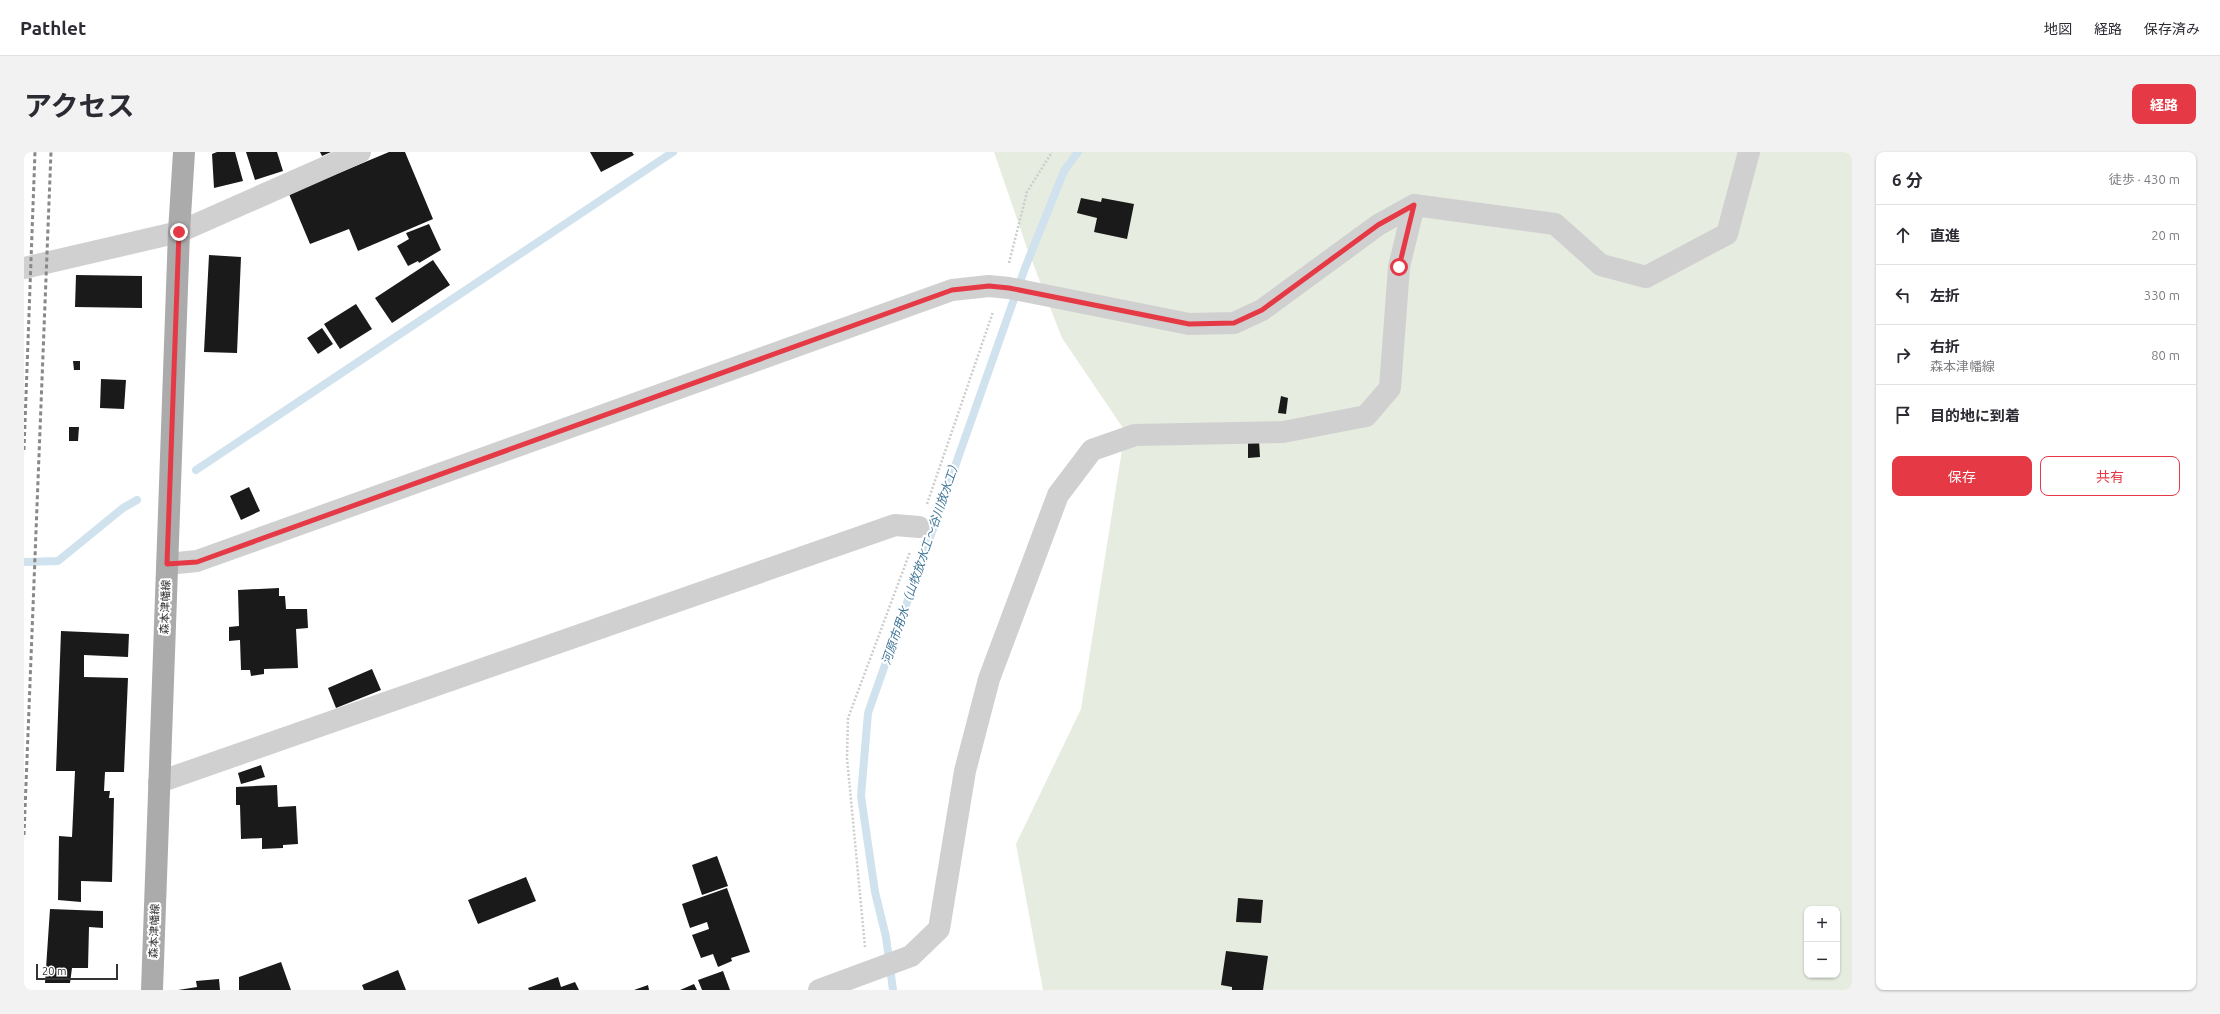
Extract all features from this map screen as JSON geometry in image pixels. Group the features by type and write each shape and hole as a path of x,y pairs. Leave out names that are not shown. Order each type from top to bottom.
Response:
{"main road":[{"name":"森本津幡線","path":"152,990 179,232 184,152"}],"street":[{"path":"24,268 179,232 360,152"},
{"path":"167,564 197,562 952,290 989,286 1012,289 1189,324 1234,323 1262,310 1378,225 1414,205 1555,224 1601,265 1646,277 1727,234 1749,152"},
{"path":"819,990 879,973 911,956 939,929 965,771 989,679 1058,495 1092,450 1135,435 1283,432 1366,416 1390,388 1399,267 1414,205"},
{"path":"159,782 895,525 919,527"}],"path":[{"path":"879,973 847,758 848,718 919,527 1012,289 1012,255 1027,192 1052,152"}],"shaded area":[{"path":"994,152 1852,152 1852,990 1043,990 1016,844 1081,709 1125,431 1062,338 1027,248"}],"building":[{"path":"217,152 235,152 243,181 214,188 212,154"},
{"path":"246,152 277,152 283,171 255,180"},
{"path":"320,152 331,152 322,156"},
{"path":"389,152 405,152 433,219 358,251 349,229 310,244 289,194"},
{"path":"590,152 632,152 634,155 601,172"},
{"path":"1081,198 1101,202 1102,198 1134,204 1127,239 1094,232 1097,218 1077,213"},
{"path":"429,224 441,250 419,263 418,261 408,266 397,246 409,239 406,233"},
{"path":"209,255 241,257 237,353 204,352"},
{"path":"433,260 450,285 392,323 375,298"},
{"path":"76,275 142,276 142,308 75,307"},
{"path":"356,304 372,329 340,349 324,324"},
{"path":"322,328 333,344 318,354 307,338"},
{"path":"73,361 80,361 80,370 74,370"},
{"path":"101,379 126,380 124,409 100,408"},
{"path":"1281,396 1288,398 1286,414 1278,413"},
{"path":"69,427 79,427 78,441 69,441"},
{"path":"1259,441 1260,457 1248,458 1248,442"},
{"path":"249,487 260,511 241,520 230,496"},
{"path":"279,588 279,596 285,596 286,609 307,609 308,628 296,629 298,668 264,669 264,674 251,676 250,670 241,670 240,640 229,641 229,627 239,626 238,590"},
{"path":"61,631 129,634 128,657 84,655 84,677 128,678 124,772 105,772 104,791 110,791 109,798 114,798 112,882 81,881 81,902 58,900 59,836 72,837 75,771 56,771"},
{"path":"372,669 381,690 336,708 328,688"},
{"path":"261,765 265,777 241,784 238,773"},
{"path":"277,785 278,807 296,806 298,844 283,845 283,848 262,849 262,838 241,839 240,805 236,805 236,787"},
{"path":"717,856 728,886 702,895 692,865"},
{"path":"526,877 536,901 478,924 468,900"},
{"path":"727,888 750,952 731,958 732,961 718,967 713,954 701,958 692,935 709,929 707,922 690,928 682,904"},
{"path":"1238,898 1263,900 1261,923 1236,922"},
{"path":"50,909 103,911 103,928 89,927 88,968 72,968 70,983 45,983"},
{"path":"1226,951 1268,956 1263,990 1232,990 1232,987 1221,985"},
{"path":"281,962 291,990 239,990 239,977"},
{"path":"398,970 406,990 364,990 362,985"},
{"path":"723,971 730,990 702,990 698,980"},
{"path":"558,977 561,987 575,982 579,990 529,990 528,988"},
{"path":"219,979 220,990 178,990 197,987 196,981"},
{"path":"694,984 697,990 680,990"},
{"path":"648,985 649,990 634,990"}],"waterway":[{"path":"196,470 673,152"},
{"name":"河原市用水（山牧放水工～谷川放水工）","path":"893,990 886,937 875,892 861,796 868,713 1025,268 1064,171 1078,152"},
{"path":"24,562 58,561 123,508 137,500"}],"railway":[{"path":"24,450 35,152"},
{"path":"24,835 51,152"}],"route":[{"path":"179,232 167,564 197,562 952,290 989,286 1009,288 1189,324 1234,323 1262,310 1378,225 1414,205 1399,267"}]}
